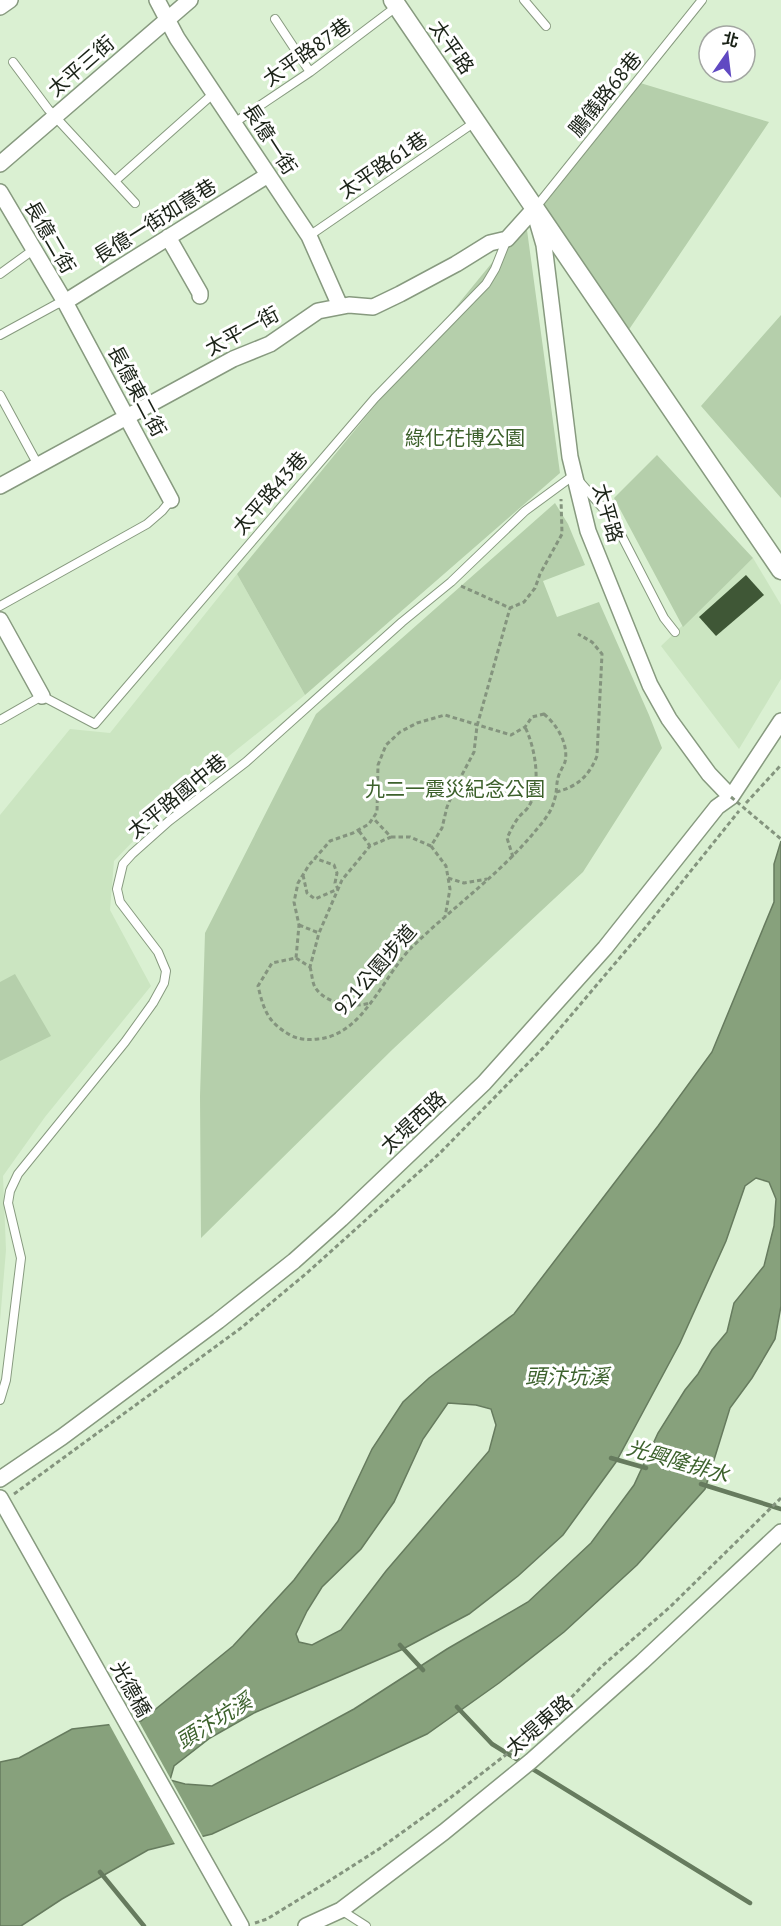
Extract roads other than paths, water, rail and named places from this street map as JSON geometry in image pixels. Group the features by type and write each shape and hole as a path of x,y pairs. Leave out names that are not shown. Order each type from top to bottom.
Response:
{"street":[{"path":"0,7 10,0"},
{"name":"長億一街","path":"157,0 177,38 309,236 340,306"},
{"name":"太平三街","path":"0,164 190,0"},
{"name":"太平路","path":"395,3 781,570"},
{"name":"長億一街如意巷","path":"64,302 268,175"},
{"name":"長億二街","path":"0,192 64,302"},
{"name":"太平路","path":"534,209 544,245 570,457 588,531 650,685 683,741 709,774 731,796"},
{"name":"太平一街","path":"0,486 233,360 270,344 318,311 340,306 373,307 456,264 490,243 507,239 534,209"},
{"path":"168,237 200,296"},
{"name":"長億東二街","path":"64,302 171,500"},
{"path":"0,620 42,696"},
{"name":"太堤西路","path":"0,1479 62,1437 218,1322 294,1261 484,1083 605,948 717,807 731,796 781,722"},
{"name":"光德橋","path":"2,1501 243,1926"},
{"name":"太堤東路","path":"306,1926 341,1910 444,1832 531,1761 642,1662 781,1532"}],"lane":[{"path":"524,0 546,26"},
{"name":"鵬儀路68巷","path":"534,209 702,0"},
{"name":"太平路87巷","path":"234,123 377,24 395,3"},
{"path":"275,19 310,72"},
{"path":"13,62 48,109 135,203"},
{"path":"115,181 214,93"},
{"name":"太平路61巷","path":"309,236 476,121"},
{"name":"太平路43巷","path":"42,696 95,724 375,398 486,284 495,269 507,239"},
{"path":"0,274 33,250"},
{"path":"0,335 64,302"},
{"path":"0,394 38,465"},
{"path":"574,475 614,521 664,618 675,632"},
{"name":"太平路國中巷","path":"0,1400 6,1380 21,1258 8,1203 10,1191 18,1174 125,1042 153,1003 164,983 166,971 158,952 120,902 117,889 123,864 169,821 246,762 402,622 452,582 525,511 574,475"},
{"path":"0,606 147,524 171,500"},
{"path":"0,720 42,696"},
{"path":"341,1910 366,1926"}],"water":[{"name":"頭汴坑溪","path":"781,841 781,1306 775,1339 752,1378 730,1408 705,1489 637,1565 564,1632 499,1683 427,1734 212,1834 148,1850 62,1899 21,1926 0,1926 0,1762 19,1758 72,1729 141,1721 233,1646 294,1580 338,1521 372,1449 403,1402 429,1378 514,1314 712,1052 774,902 774,864","holes":["756,1178 769,1182 776,1199 774,1226 764,1266 734,1303 727,1332 712,1350 658,1433 634,1485 591,1543 528,1602 447,1649 354,1709 212,1786 185,1784 170,1780 174,1766 210,1738 256,1712 401,1650 469,1614 518,1576 563,1535 616,1462 680,1343 726,1241 745,1186","448,1403 476,1405 491,1409 496,1425 489,1451 386,1571 341,1630 312,1645 299,1642 296,1634 307,1611 322,1587 361,1549 394,1502 423,1439"]}],"waterway":[{"name":"光興隆排水","path":"611,1458 646,1468"},
{"name":"光興隆排水","path":"701,1484 781,1509"},
{"path":"400,1645 423,1670"},
{"path":"457,1707 492,1744 750,1903"},
{"path":"100,1872 144,1926"}],"park label":[{"name":"綠化花博公園","path":"465,438"},
{"name":"九二一震災紀念公園","path":"455,789"}]}
